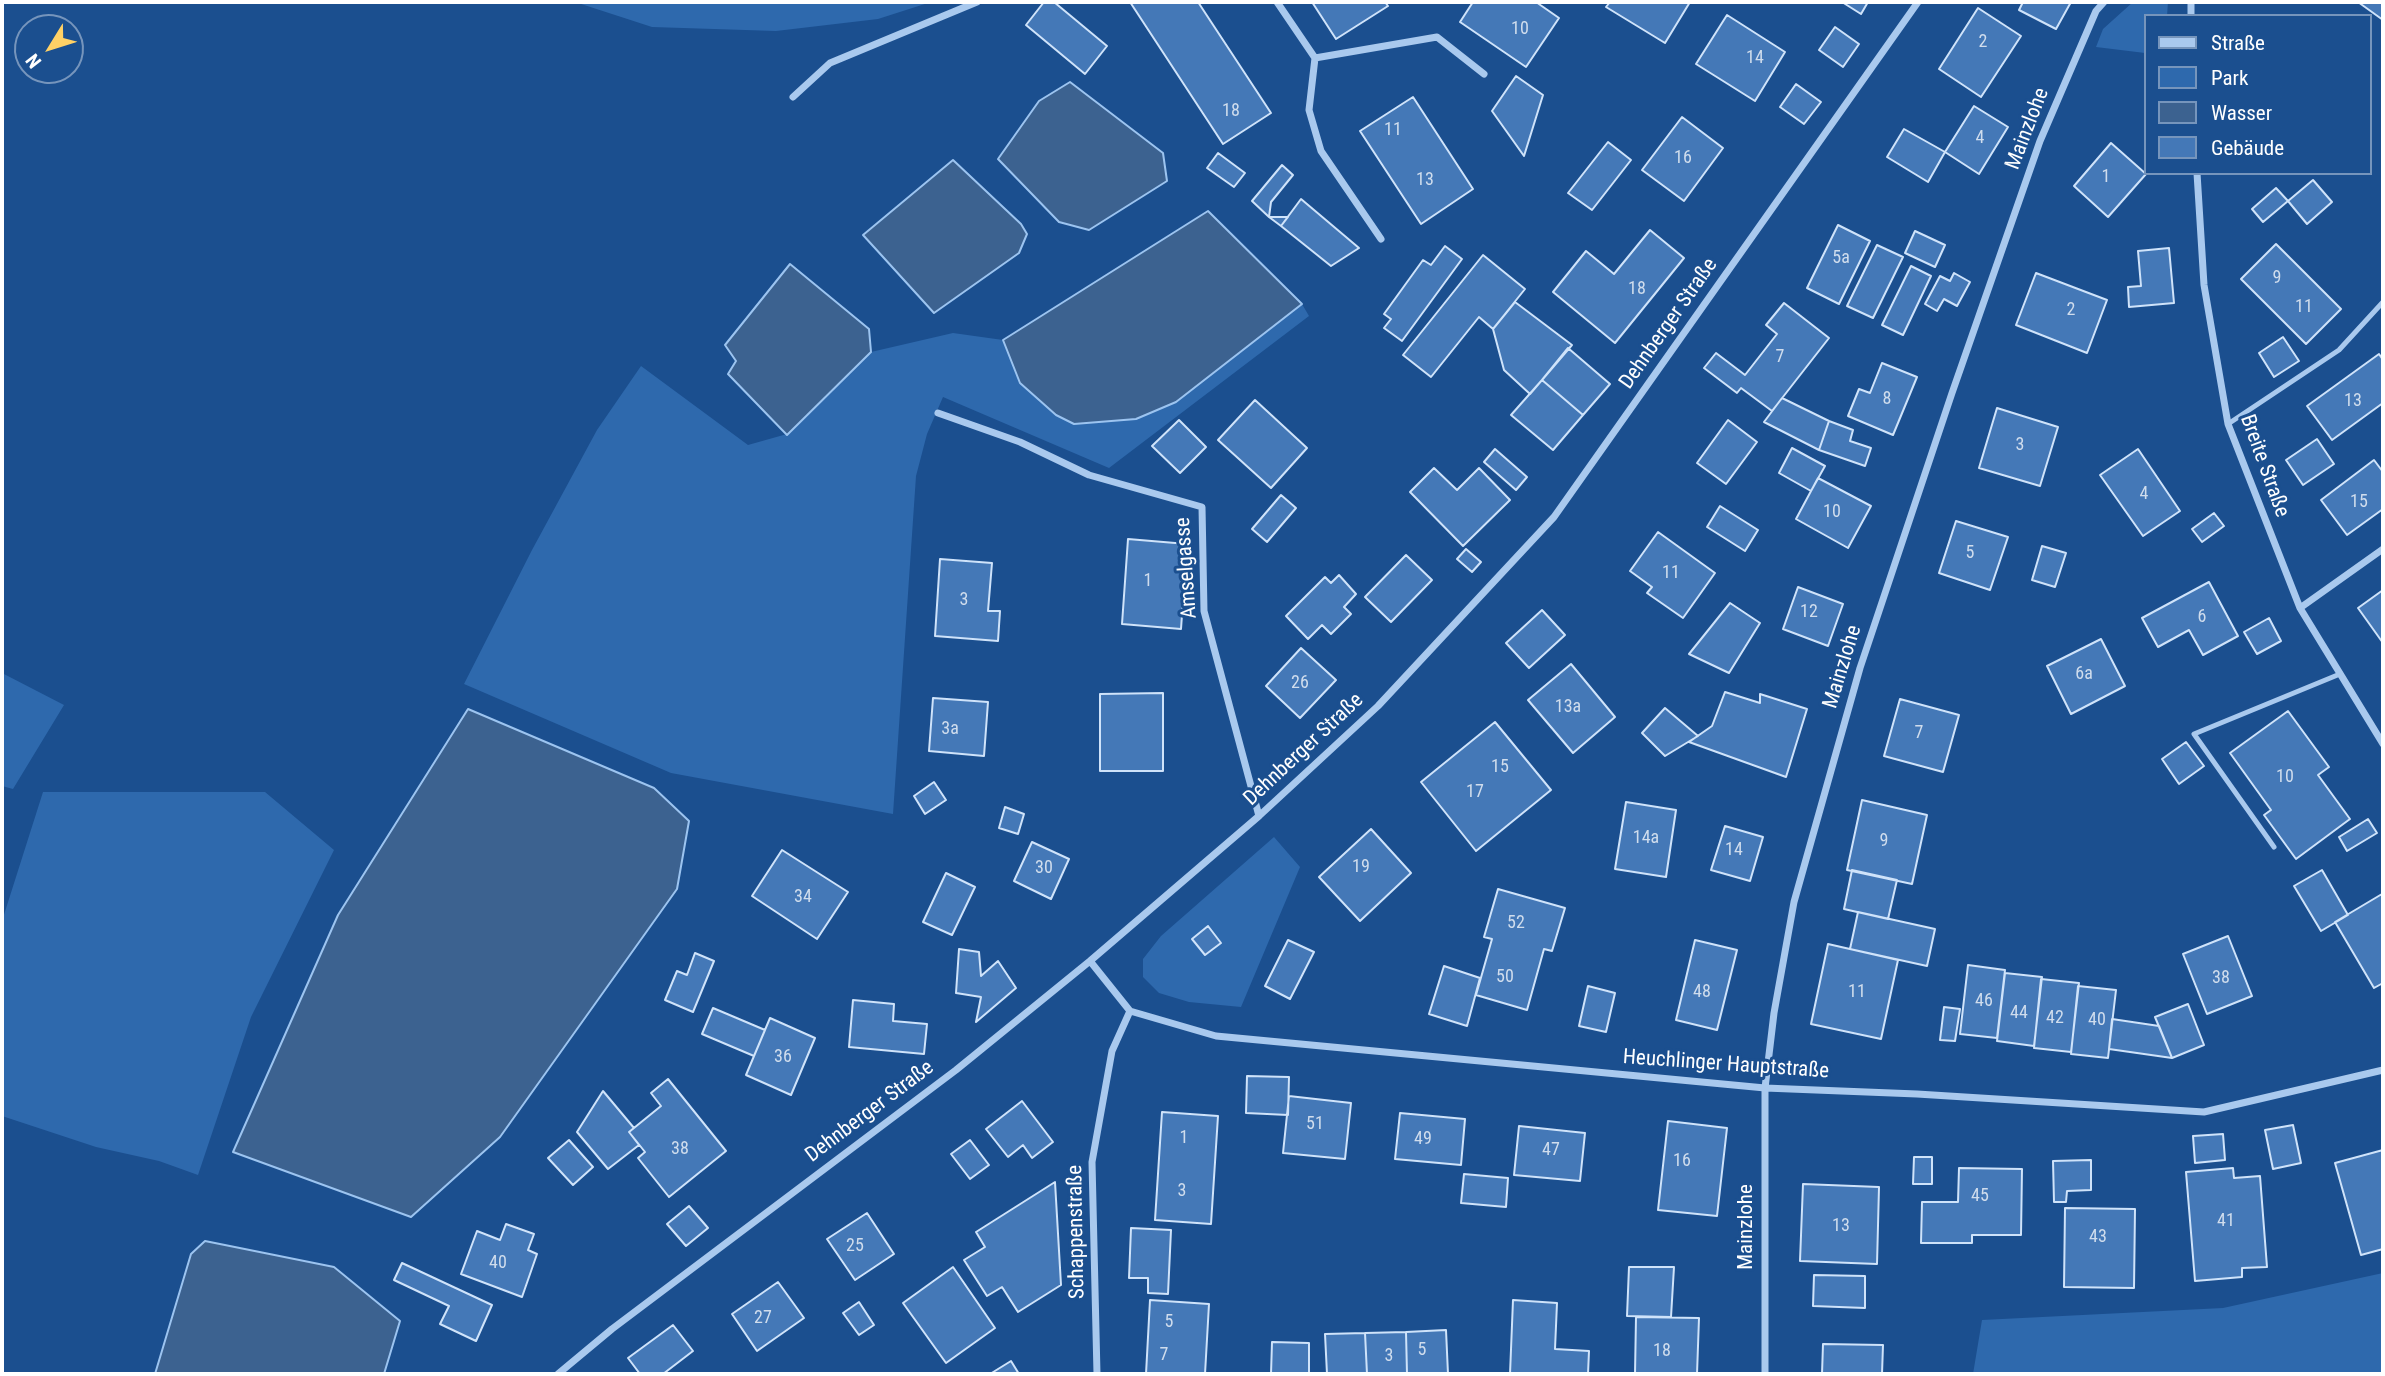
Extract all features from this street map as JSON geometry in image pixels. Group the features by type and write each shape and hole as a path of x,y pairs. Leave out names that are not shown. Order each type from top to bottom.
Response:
{"street":[{"path":"793,97 830,63 977,2"},
{"path":"1277,2 1315,58 1309,110 1321,151 1381,239"},
{"name":"Dehnberger Straße","path":"558,1374 612,1329 956,1070 1090,961 1259,816 1378,706 1553,517 1918,2"},
{"name":"Mainzlohe","path":"1765,1374 1765,1088 1774,1013 1794,902 1860,668 2040,141 2096,10 2104,2"},
{"path":"1315,58 1437,37 1484,74"},
{"name":"Breite Straße","path":"2197,175 2204,285 2228,424 2300,608 2383,744"},
{"name":"Amselgasse","path":"938,413 1020,442 1090,475 1202,507 1204,611 1259,816"},
{"path":"2300,608 2383,549"},
{"path":"1090,961 1130,1011"},
{"name":"Heuchlinger Hauptstraße","path":"1130,1011 1216,1036 1765,1088 1917,1094 2204,1112 2383,1070"},
{"name":"Schappenstraße","path":"1097,1374 1092,1162 1112,1051 1130,1011"}],"lane":[{"path":"2228,424 2339,350 2383,302"},
{"path":"2274,847 2194,734 2340,674"}],"green space":[{"path":"575,2 931,2 878,19 776,31 652,27"},
{"path":"2133,2 2168,2 2167,14 2144,14 2144,53 2096,47 2103,29"},
{"path":"1302,304 1309,316 1109,468 943,397 927,434 916,476 893,814 671,773 464,684 597,430 641,366 748,445 787,434 871,352 953,333 1003,340 1020,383 1056,415 1074,424 1136,419 1176,402"},
{"path":"2,673 64,705 13,789 2,786"},
{"path":"43,792 265,792 334,850 251,1017 198,1175 159,1161 96,1147 2,1116 2,921"},
{"path":"1274,837 1300,867 1241,1007 1189,1002 1159,993 1143,977 1143,959 1161,936"},
{"path":"2383,1273 2383,1374 1973,1374 1982,1320 2223,1308"}],"water":[{"path":"1070,82 1163,153 1167,181 1089,230 1059,222 998,159 1039,101"},
{"path":"953,160 1021,224 1027,234 1019,253 934,313 863,235"},
{"path":"1208,211 1302,304 1176,402 1136,419 1074,424 1056,415 1020,383 1003,340"},
{"path":"790,264 869,329 871,352 787,435 728,374 736,361 725,345"},
{"path":"468,709 654,788 689,821 677,889 500,1137 411,1217 233,1152 338,915"},
{"path":"205,1241 334,1267 400,1321 384,1374 155,1374 191,1254"}],"building":[{"path":"1044,2 1054,2 1107,46 1085,74 1026,25"},
{"path":"1130,2 1198,2 1271,113 1223,144"},
{"path":"1312,2 1385,2 1388,6 1336,39"},
{"path":"1473,2 1536,2 1559,18 1526,67 1460,22"},
{"path":"1610,2 1690,2 1665,43 1606,7"},
{"path":"1842,2 1868,2 1861,14"},
{"path":"2023,2 2071,2 2056,29 2019,10"},
{"path":"2358,2 2383,2 2383,20"},
{"path":"1978,8 2021,36 1981,97 1939,69"},
{"path":"1727,15 1785,52 1755,101 1696,64"},
{"path":"1835,27 1859,44 1843,67 1819,50"},
{"path":"1516,76 1543,95 1524,156 1492,111"},
{"path":"1796,84 1821,102 1804,124 1780,107"},
{"path":"1413,97 1473,189 1421,224 1360,131"},
{"path":"1974,106 2008,127 1979,174 1945,152"},
{"path":"1682,117 1723,148 1684,201 1642,170"},
{"path":"1904,129 1945,152 1928,182 1887,157"},
{"path":"1608,142 1631,160 1592,210 1568,193"},
{"path":"2111,143 2145,175 2108,217 2074,186"},
{"path":"1218,153 1245,173 1234,187 1207,168"},
{"path":"1282,165 1293,175 1271,202 1269,217 1252,201"},
{"path":"2313,180 2332,202 2307,224 2288,201"},
{"path":"2276,188 2288,201 2263,222 2252,209"},
{"path":"1301,199 1359,248 1331,266 1281,226"},
{"path":"1269,217 1288,217 1281,226"},
{"path":"1838,225 1870,241 1839,304 1807,288"},
{"path":"1650,230 1684,258 1615,343 1553,292 1586,251 1614,274"},
{"path":"1915,231 1945,245 1935,267 1905,253"},
{"path":"2276,244 2341,309 2306,344 2241,279"},
{"path":"1877,245 1903,257 1873,318 1847,306"},
{"path":"1445,246 1462,259 1402,341 1384,328 1391,319 1384,314 1423,260 1431,265"},
{"path":"2169,248 2174,303 2129,307 2128,287 2141,286 2138,251"},
{"path":"1483,255 1525,289 1493,329 1479,317 1431,377 1403,355"},
{"path":"1911,266 1931,276 1903,335 1882,325"},
{"path":"1954,273 1970,282 1957,306 1944,299 1937,311 1925,304 1940,276 1950,281"},
{"path":"2036,273 2107,300 2087,353 2016,325"},
{"path":"1515,302 1572,345 1530,394 1504,370 1493,329"},
{"path":"1784,303 1829,338 1772,411 1741,388 1737,393 1704,368 1716,353 1745,375 1777,334 1766,325"},
{"path":"2283,337 2299,361 2274,377 2259,353"},
{"path":"1568,348 1610,384 1583,415 1542,380"},
{"path":"2379,354 2383,360 2383,403 2332,440 2307,406"},
{"path":"1882,363 1917,377 1893,435 1848,416 1859,389 1870,393"},
{"path":"1542,380 1583,415 1553,450 1511,415"},
{"path":"1782,398 1829,421 1819,450 1764,422"},
{"path":"1255,400 1307,448 1271,488 1218,440"},
{"path":"1997,408 2058,427 2040,486 1979,468"},
{"path":"1179,420 1206,447 1180,473 1152,446"},
{"path":"1728,420 1757,442 1726,484 1697,463"},
{"path":"1829,421 1853,430 1850,441 1871,448 1865,466 1819,450"},
{"path":"2317,439 2334,464 2303,485 2286,460"},
{"path":"1792,448 1825,466 1811,491 1779,473"},
{"path":"1495,449 1527,477 1516,490 1484,462"},
{"path":"2138,449 2180,511 2143,536 2100,475"},
{"path":"2374,460 2383,472 2383,509 2347,535 2321,500"},
{"path":"1434,468 1457,490 1479,468 1510,500 1463,546 1410,492"},
{"path":"1818,478 1871,506 1848,548 1796,519"},
{"path":"1281,495 1296,508 1267,542 1252,529"},
{"path":"1720,506 1758,530 1745,551 1707,527"},
{"path":"2214,513 2224,526 2202,542 2192,529"},
{"path":"1956,521 2008,537 1990,590 1939,573"},
{"path":"1658,532 1715,573 1683,618 1647,593 1652,587 1630,571"},
{"path":"1128,539 1187,544 1181,629 1122,624"},
{"path":"2042,546 2066,553 2055,587 2032,580"},
{"path":"1466,549 1481,562 1472,572 1457,559"},
{"path":"1406,555 1432,580 1391,622 1365,597"},
{"path":"940,559 992,563 988,611 1000,611 998,641 935,636"},
{"path":"1339,575 1356,594 1344,607 1351,614 1331,634 1322,625 1308,639 1286,616 1325,577 1331,583"},
{"path":"2209,582 2238,636 2203,655 2189,630 2158,647 2142,618"},
{"path":"1798,587 1843,604 1828,646 1783,629"},
{"path":"2383,590 2383,643 2358,608"},
{"path":"1730,603 1760,623 1729,673 1689,654"},
{"path":"1542,610 1565,635 1529,668 1506,643"},
{"path":"2269,618 2281,641 2257,654 2244,632"},
{"path":"2101,639 2125,686 2071,714 2047,666"},
{"path":"1301,648 1336,680 1300,718 1266,686"},
{"path":"1571,664 1615,717 1573,753 1528,700"},
{"path":"1725,692 1760,703 1760,694 1807,709 1786,777 1689,742 1712,726"},
{"path":"1163,693 1163,771 1100,771 1100,694"},
{"path":"933,698 988,702 984,756 929,751"},
{"path":"1900,699 1959,715 1943,772 1884,756"},
{"path":"1665,708 1698,736 1665,756 1642,733"},
{"path":"2288,711 2329,767 2318,775 2350,819 2296,859 2264,815 2271,810 2230,753"},
{"path":"1495,722 1551,790 1476,851 1421,782"},
{"path":"2186,742 2204,766 2179,784 2162,759"},
{"path":"934,782 946,800 925,814 914,796"},
{"path":"1862,800 1927,815 1912,884 1847,870"},
{"path":"1626,802 1676,810 1666,877 1615,869"},
{"path":"1005,807 1024,814 1018,834 999,828"},
{"path":"2368,819 2377,833 2347,851 2339,837"},
{"path":"1725,826 1763,837 1750,881 1711,870"},
{"path":"1371,829 1411,873 1360,921 1319,877"},
{"path":"1032,842 1069,859 1051,899 1014,881"},
{"path":"782,850 848,892 817,939 752,896"},
{"path":"1852,870 1897,880 1888,919 1844,909"},
{"path":"2322,870 2348,915 2321,931 2294,886"},
{"path":"946,873 975,887 952,935 923,922"},
{"path":"1498,889 1565,908 1552,951 1544,949 1527,1010 1476,995 1492,939 1484,937"},
{"path":"2382,894 2383,983 2374,988 2335,922"},
{"path":"1858,912 1935,929 1927,966 1850,949"},
{"path":"1208,926 1221,943 1205,955 1192,939"},
{"path":"2228,936 2252,996 2207,1014 2183,954"},
{"path":"1288,940 1314,952 1290,999 1265,986"},
{"path":"1695,940 1737,950 1717,1030 1676,1020"},
{"path":"1828,944 1898,960 1881,1039 1811,1024"},
{"path":"959,949 979,952 981,976 998,961 1016,988 976,1022 981,997 956,993"},
{"path":"695,953 714,961 693,1012 665,1000 677,971 687,975"},
{"path":"1968,965 2005,970 1997,1038 1960,1034"},
{"path":"1444,966 1480,978 1467,1026 1429,1014"},
{"path":"2005,973 2042,977 2034,1046 1997,1041"},
{"path":"2041,979 2079,983 2071,1052 2034,1048"},
{"path":"1588,986 1615,993 1606,1032 1579,1026"},
{"path":"2078,986 2116,990 2108,1058 2071,1054"},
{"path":"853,1000 894,1004 893,1021 927,1024 924,1054 849,1047"},
{"path":"2188,1004 2204,1045 2172,1058 2155,1017"},
{"path":"1944,1007 1960,1009 1955,1041 1940,1040"},
{"path":"713,1008 765,1030 754,1056 702,1034"},
{"path":"770,1018 815,1038 791,1095 746,1075"},
{"path":"2112,1019 2159,1026 2172,1058 2109,1049"},
{"path":"1247,1076 1289,1077 1288,1115 1246,1113"},
{"path":"668,1079 726,1151 669,1197 638,1158 645,1152 629,1132 661,1106 651,1093"},
{"path":"603,1091 634,1128 629,1132 639,1145 608,1169 577,1132"},
{"path":"1289,1096 1351,1103 1345,1159 1283,1153"},
{"path":"1022,1101 1053,1142 1032,1158 1023,1145 1008,1157 986,1129"},
{"path":"1162,1112 1218,1116 1211,1224 1155,1220"},
{"path":"1400,1113 1465,1119 1461,1165 1395,1159"},
{"path":"1668,1121 1727,1128 1717,1216 1658,1210"},
{"path":"2293,1125 2301,1163 2273,1169 2265,1130"},
{"path":"1519,1126 1585,1133 1580,1181 1514,1175"},
{"path":"2223,1134 2225,1160 2195,1163 2193,1136"},
{"path":"569,1140 593,1167 573,1185 548,1158"},
{"path":"970,1140 989,1165 970,1179 951,1154"},
{"path":"2383,1150 2383,1249 2361,1255 2335,1163"},
{"path":"1914,1157 1932,1157 1932,1184 1913,1184"},
{"path":"2091,1160 2091,1190 2067,1191 2066,1202 2054,1202 2053,1161"},
{"path":"1959,1168 2022,1169 2021,1235 1972,1235 1972,1243 1921,1243 1922,1202 1958,1202"},
{"path":"2233,1168 2234,1178 2260,1176 2267,1267 2242,1268 2242,1277 2195,1281 2186,1172"},
{"path":"1464,1174 1508,1178 1506,1207 1461,1203"},
{"path":"1055,1182 1061,1285 1018,1312 1002,1287 987,1296 964,1260 985,1247 976,1232"},
{"path":"1803,1184 1879,1187 1877,1264 1800,1261"},
{"path":"689,1206 708,1228 686,1246 667,1224"},
{"path":"2065,1208 2135,1209 2134,1288 2064,1287"},
{"path":"867,1213 894,1254 855,1280 827,1239"},
{"path":"506,1224 534,1234 528,1250 537,1254 522,1297 461,1274 477,1231 500,1240"},
{"path":"1131,1228 1171,1230 1168,1294 1148,1293 1148,1278 1129,1278"},
{"path":"402,1263 492,1305 476,1341 440,1324 449,1306 394,1280"},
{"path":"953,1267 995,1328 946,1363 903,1303"},
{"path":"1629,1267 1674,1267 1671,1317 1627,1316"},
{"path":"1814,1275 1865,1276 1865,1308 1813,1306"},
{"path":"778,1282 804,1318 757,1351 732,1314"},
{"path":"1150,1300 1209,1304 1205,1374 1146,1374"},
{"path":"1513,1300 1557,1303 1555,1349 1589,1351 1588,1374 1510,1374"},
{"path":"859,1302 874,1325 859,1335 843,1313"},
{"path":"1636,1317 1699,1318 1697,1374 1635,1374"},
{"path":"673,1325 693,1351 663,1374 640,1374 628,1358"},
{"path":"1446,1330 1448,1374 1407,1374 1406,1332"},
{"path":"1406,1332 1407,1374 1367,1374 1365,1333"},
{"path":"1365,1333 1367,1374 1327,1374 1325,1334"},
{"path":"1272,1342 1309,1343 1309,1374 1271,1374"},
{"path":"1823,1344 1883,1345 1882,1374 1822,1374"},
{"path":"1011,1361 1019,1374 990,1374"}]}
